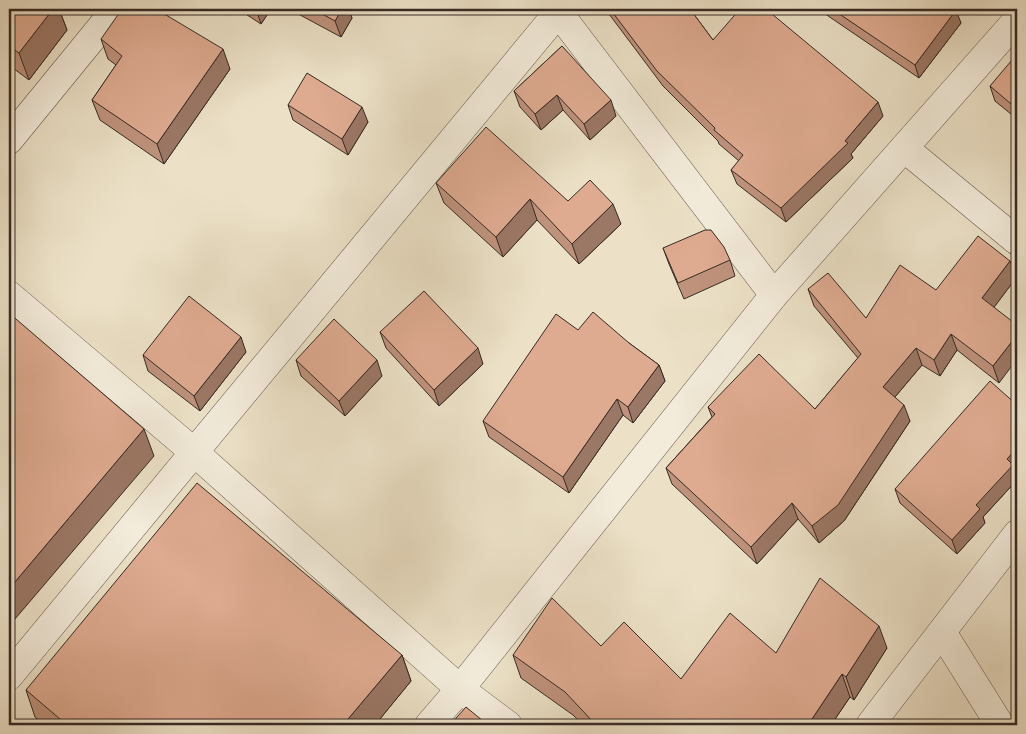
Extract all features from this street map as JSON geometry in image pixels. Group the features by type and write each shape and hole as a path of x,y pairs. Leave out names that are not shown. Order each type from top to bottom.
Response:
{"street":[{"path":"9,140 116,9"},
{"path":"9,676 560,10 774,295"},
{"path":"429,725 774,295 1017,20"},
{"path":"904,148 1017,241"},
{"path":"9,295 194,452 460,688 508,725"},
{"path":"870,725 1017,534"},
{"path":"942,632 1000,725"}],"building":[{"path":"9,9 53,9 19,53 9,46"},
{"path":"122,9 156,9 223,49 157,144 92,100 122,56 101,39"},
{"path":"313,9 342,9 335,21"},
{"path":"610,9 690,9 713,40 740,9 766,9 878,102 845,141 848,143 781,208 731,170 743,155 714,130 715,128 657,71"},
{"path":"832,9 954,9 956,10 915,65"},
{"path":"562,46 611,100 584,124 557,95 535,114 514,91"},
{"path":"1017,59 1017,109 990,86 1012,60 1014,62"},
{"path":"307,73 362,107 342,139 288,105"},
{"path":"486,127 568,201 590,180 613,204 572,244 530,199 496,237 436,183"},
{"path":"705,230 711,230 724,247 730,260 678,283 663,248"},
{"path":"978,236 1010,261 982,298 1017,325 1017,335 993,366 951,334 934,360 916,348 883,387 904,405 838,505 812,526 792,503 751,547 666,468 715,414 708,407 759,354 815,409 861,354 808,289 828,273 866,318 900,265 936,290"},
{"path":"424,291 478,348 434,390 380,332"},
{"path":"189,296 241,337 194,396 143,355"},
{"path":"593,312 629,343 659,365 628,407 617,399 563,477 483,421 556,314 578,330"},
{"path":"9,313 144,429 9,589"},
{"path":"334,319 377,360 339,401 296,360"},
{"path":"990,381 1017,405 1017,448 1007,459 1013,465 976,505 980,509 952,540 895,489"},
{"path":"197,483 402,655 343,725 67,725 26,690"},
{"path":"820,578 879,626 846,677 842,674 808,725 596,725 565,692 513,655 552,598 601,646 624,622 681,679 730,613 776,653"},
{"path":"466,707 488,725 450,725"}]}
